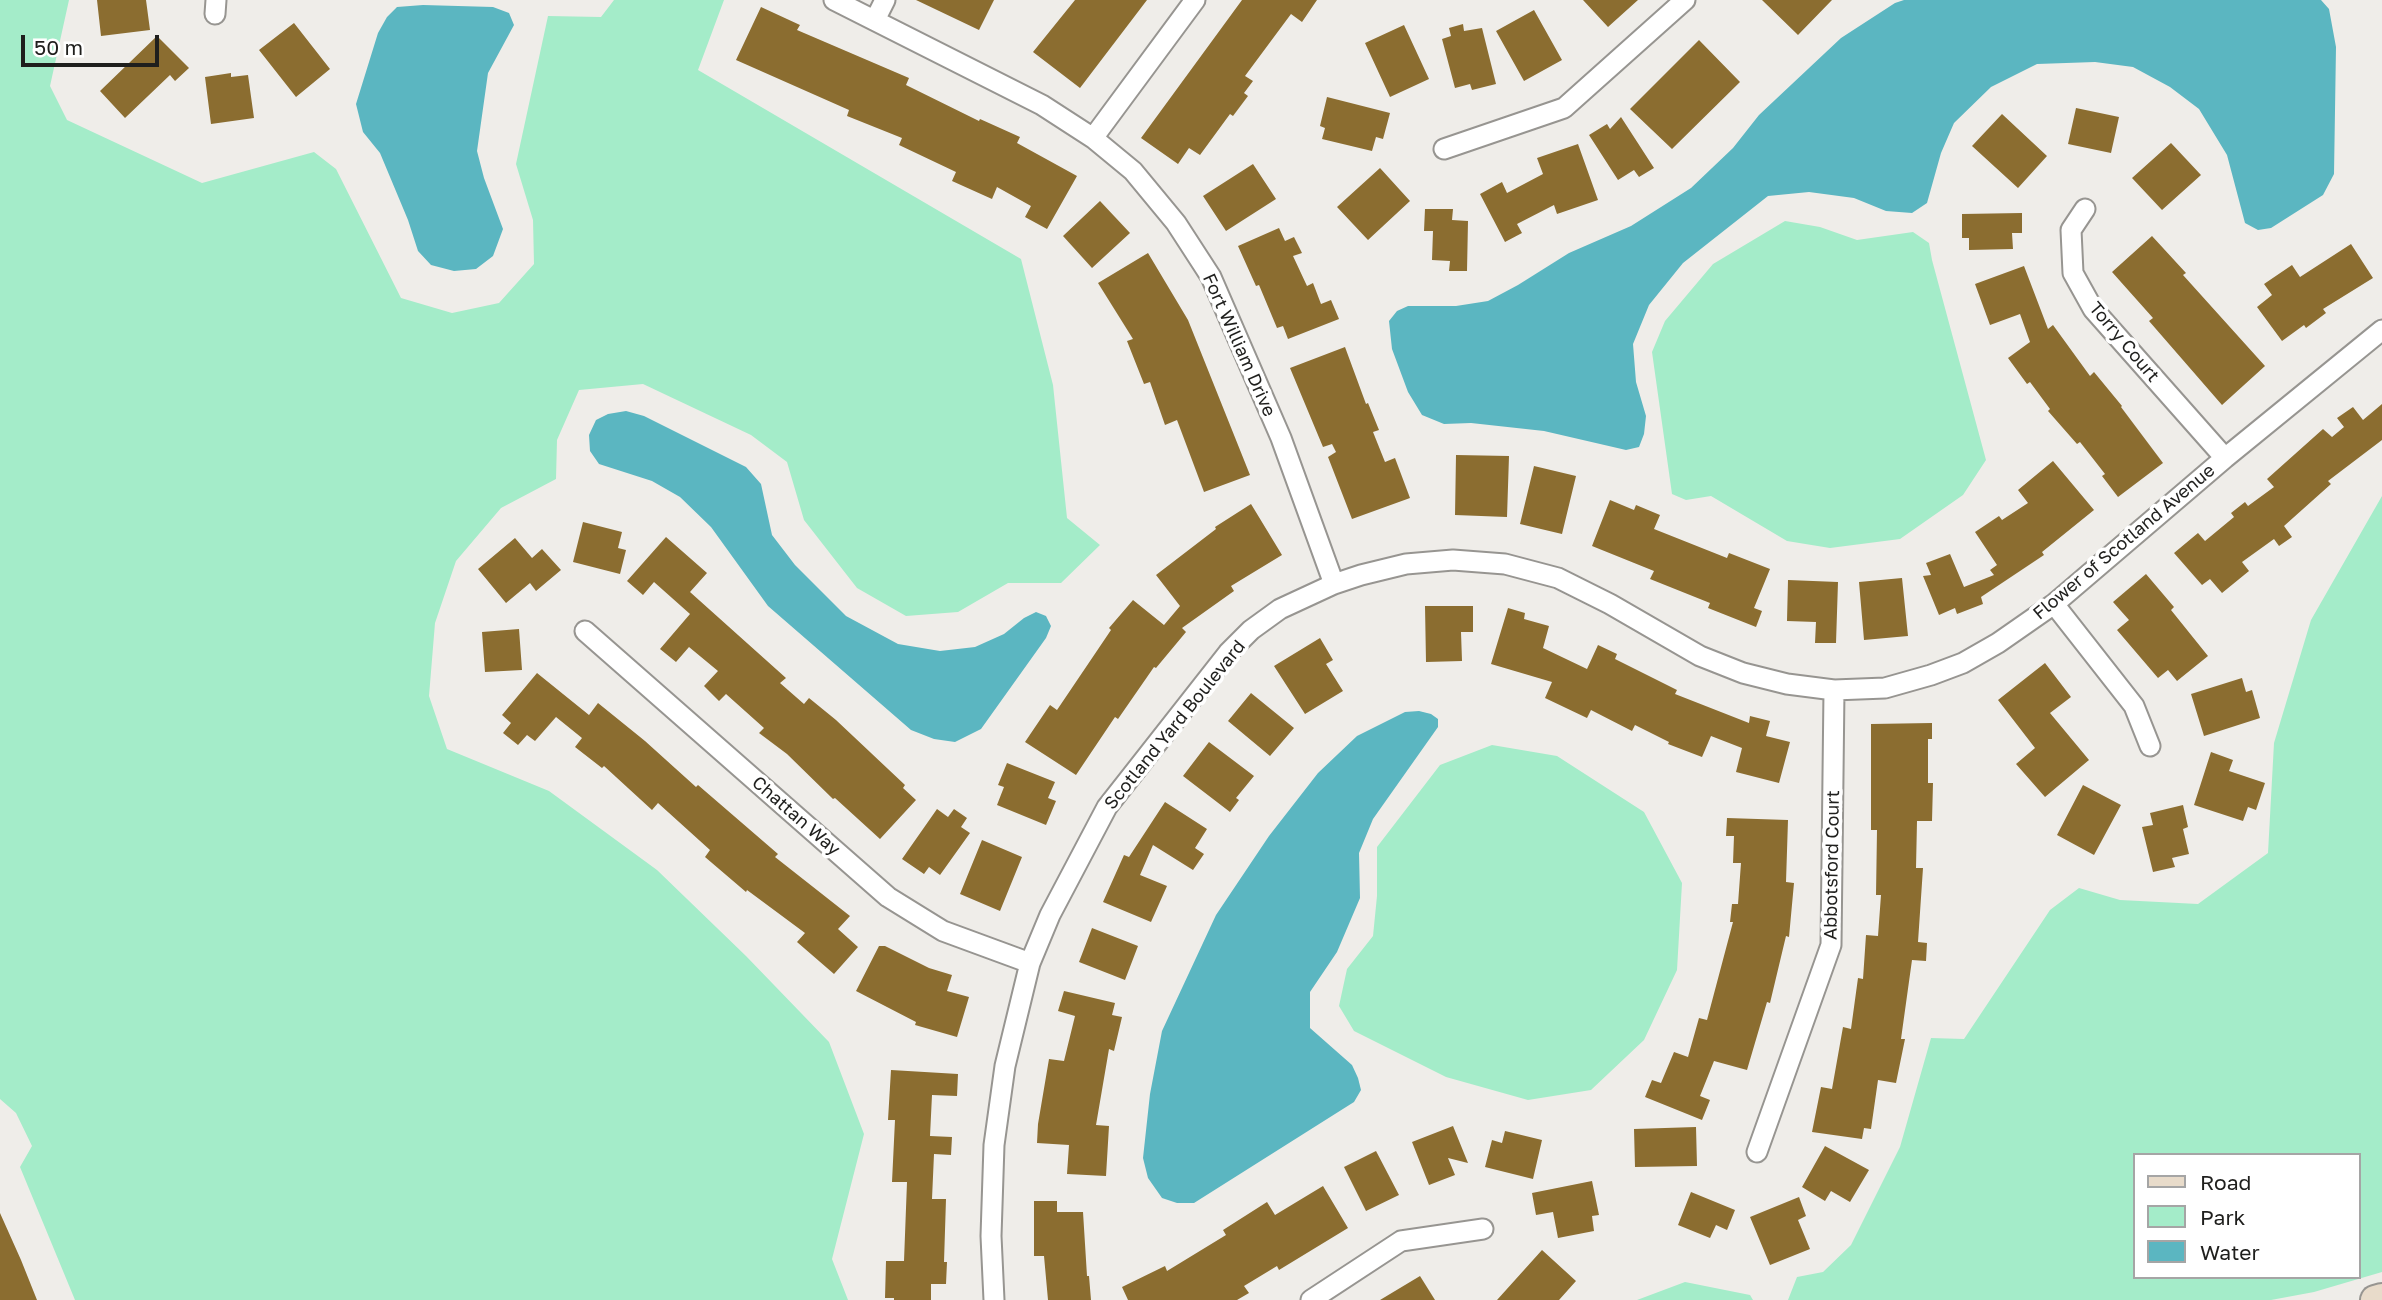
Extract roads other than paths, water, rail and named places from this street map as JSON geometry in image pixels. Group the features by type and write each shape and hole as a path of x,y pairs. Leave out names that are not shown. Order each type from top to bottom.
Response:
{"main road":[{"path":"2375,1300 2382,1298"}],"street":[{"name":"Fort William Drive","path":"834,0 1042,105 1093,138 1133,171 1176,223 1211,277 1280,438 1334,584"},
{"path":"875,20 885,0"},
{"path":"1093,138 1195,0"},
{"path":"1444,149 1564,108 1685,0"},
{"name":"Torry Court","path":"2085,209 2071,230 2073,273 2092,309 2225,458"},
{"name":"Flower of Scotland Avenue","path":"1834,690 1885,688 1931,676 1963,663 1998,643 2054,604 2225,458 2382,330"},
{"name":"Scotland Yard Boulevard","path":"994,1300 991,1236 994,1145 1005,1066 1030,963 1055,903 1107,807 1228,653 1251,630 1280,609 1334,584 1361,575 1406,564 1453,560 1505,564 1558,578 1610,604 1700,656 1743,673 1787,684 1834,690"},
{"path":"2054,604 2134,706 2150,746"},
{"name":"Chattan Way","path":"585,631 888,897 943,930 1030,963"},
{"name":"Abbotsford Court","path":"1757,1152 1831,945 1834,690"},
{"path":"1311,1300 1401,1241 1483,1228"}],"water":[{"path":"1904,0 2321,0 2329,9 2336,47 2334,174 2323,195 2271,228 2258,230 2245,223 2227,155 2199,109 2170,87 2133,67 2095,62 2037,64 1991,87 1954,123 1941,153 1927,203 1912,213 1886,211 1854,198 1809,192 1768,196 1683,263 1649,305 1633,344 1636,382 1646,416 1639,447 1626,450 1544,431 1471,423 1444,424 1422,415 1408,392 1392,349 1389,321 1397,311 1408,306 1456,306 1488,301 1569,253 1631,226 1691,188 1733,148 1759,115 1841,38"},
{"path":"397,7 493,7 509,13 514,25 488,73 477,151 503,229 493,256 476,269 454,271 431,265 418,251 380,153 363,132 356,104 378,33 387,17"},
{"path":"626,411 644,416 746,467 761,484 772,535 795,565 846,616 898,644 940,651 975,647 1004,634 1036,612 1046,616 1051,626 1046,638 981,729 955,742 934,739 911,730 768,606 711,527 680,497 652,481 599,464 590,451 589,435 596,420 608,414"},
{"path":"1419,711 1438,719 1438,727 1373,819 1359,853 1360,898 1337,952 1310,992 1310,1028 1352,1065 1361,1090 1354,1102 1194,1203 1177,1203 1162,1198 1148,1178 1143,1158 1150,1094 1162,1031 1216,915 1269,836 1318,773 1357,736 1405,712"}]}
